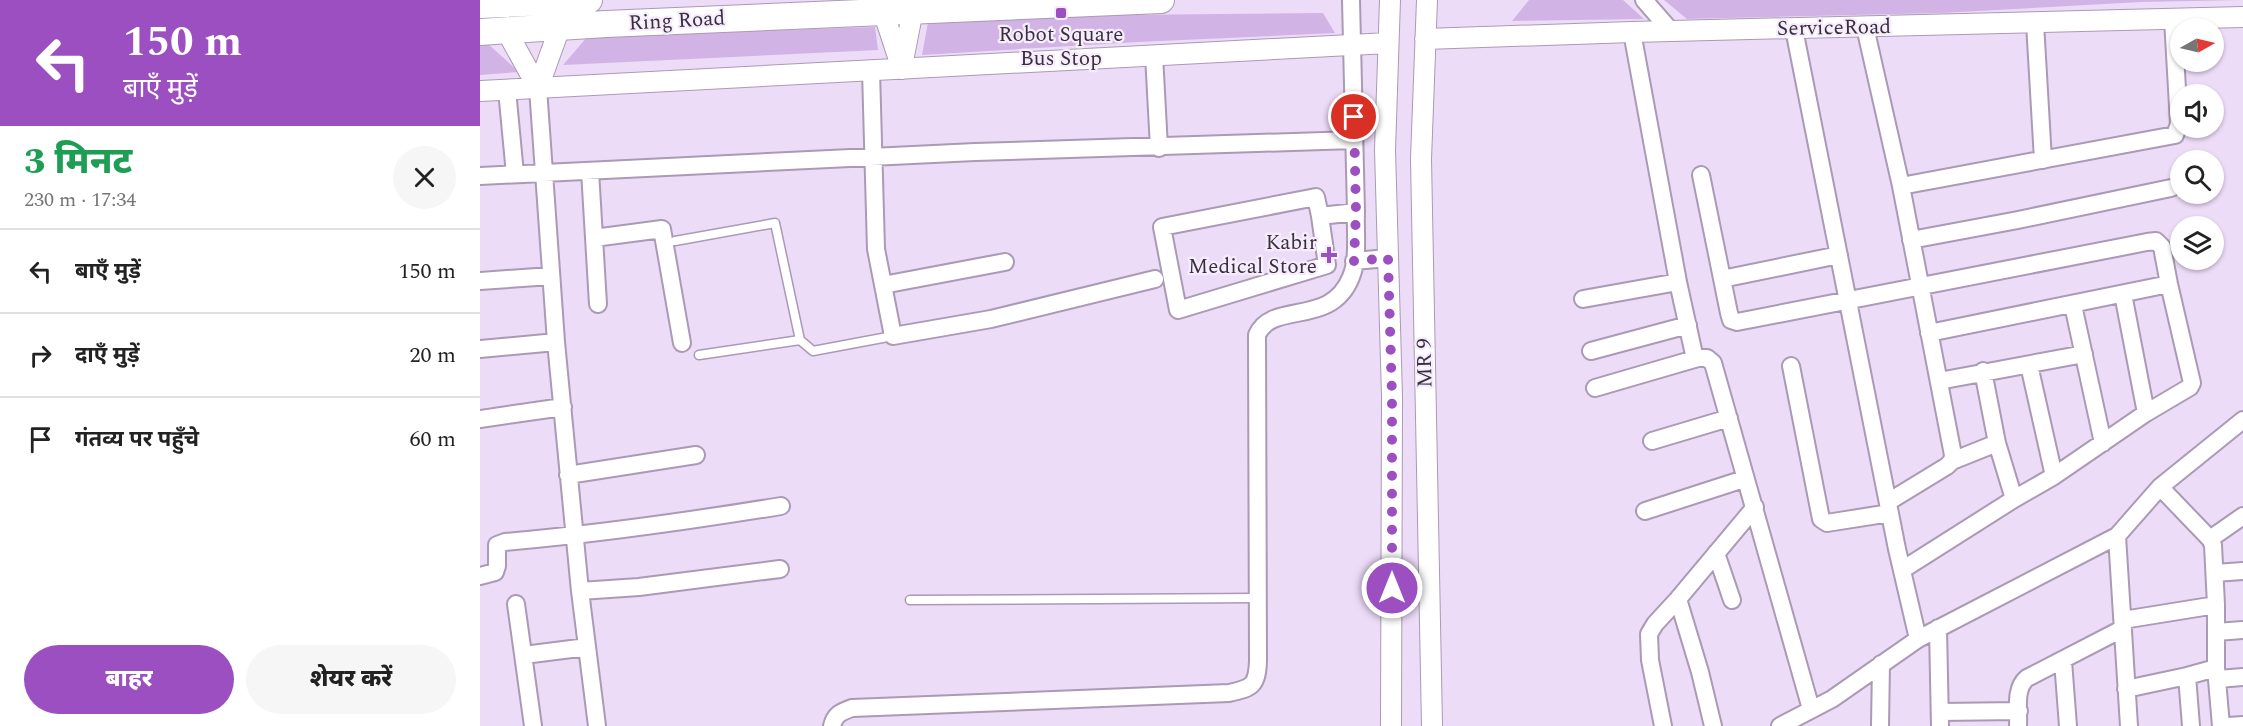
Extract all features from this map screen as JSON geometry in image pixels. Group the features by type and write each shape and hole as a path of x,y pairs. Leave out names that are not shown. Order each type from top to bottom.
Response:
{"main road":[{"path":"480,5 589,0"},
{"name":"Ring Road","path":"480,32 883,11 1161,0"}],"street":[{"path":"832,726 839,712 852,708 1217,693 1246,689 1255,683 1258,676 1257,335 1261,325 1273,319 1334,303 1352,275 1356,212 1351,0"},
{"name":"MR 9","path":"1390,0 1385,150 1392,397 1391,726"},
{"name":"MR 9","path":"1427,0 1421,159 1432,726"},
{"path":"1644,0 1671,31"},
{"path":"902,69 913,10"},
{"path":"883,11 902,69"},
{"name":"ServiceRoad","path":"2208,18 2243,17"},
{"name":"ServiceRoad","path":"1425,39 2170,19"},
{"path":"2035,23 2043,160"},
{"path":"560,27 538,88 568,475 597,726"},
{"path":"1865,27 1901,186 1953,451 1952,461"},
{"path":"1794,29 1889,507 1918,639"},
{"path":"506,30 538,88"},
{"path":"1632,32 1678,282 1695,359"},
{"path":"480,91 1388,43"},
{"path":"1154,55 1159,148"},
{"path":"871,71 876,249 893,336 991,319 1155,279"},
{"path":"1901,186 2175,135 2179,124 2176,72"},
{"path":"507,90 515,174"},
{"path":"480,176 975,152 1159,148 1354,140"},
{"path":"590,171 598,304"},
{"path":"1701,175 1730,316 1737,322 2156,241 2162,247 2192,383 2187,389 2146,413 2054,476 1902,570"},
{"path":"1911,240 2170,188"},
{"path":"1316,197 1320,216 1327,265 1178,310 1162,227 1316,197"},
{"path":"1320,216 1356,212"},
{"path":"594,238 662,229 682,343"},
{"path":"1722,279 1839,255"},
{"path":"1354,261 1388,258"},
{"path":"883,285 1005,262"},
{"path":"480,281 551,276"},
{"path":"1583,299 1678,282"},
{"path":"1929,333 2169,284"},
{"path":"2122,294 2146,413"},
{"path":"2073,305 2103,443"},
{"path":"1591,351 1688,325"},
{"path":"480,349 556,342"},
{"path":"1939,381 2084,354"},
{"path":"1595,388 1695,359 1707,358 1713,363 1810,709"},
{"path":"2029,365 2054,476"},
{"path":"1791,366 1821,519 1827,523 1889,507 1952,461 1997,442"},
{"path":"1983,372 1997,442 2014,499"},
{"path":"480,419 563,407"},
{"path":"1652,441 1729,418"},
{"path":"1780,726 1832,699 1918,639 2117,536 2160,487 2243,420"},
{"path":"568,475 696,455"},
{"path":"1645,511 1744,478"},
{"path":"2160,487 2213,544 2221,726"},
{"path":"480,576 495,572 496,548 500,543 675,524 781,506"},
{"path":"1663,726 1648,641 1655,624 1755,507"},
{"path":"2210,539 2243,516"},
{"path":"2117,536 2129,726"},
{"path":"1716,553 1732,600"},
{"path":"580,591 639,587 780,569"},
{"path":"2215,573 2243,571"},
{"path":"1678,599 1700,672 1713,726"},
{"path":"516,604 533,726"},
{"path":"1938,628 1940,719 2018,719 2020,683 2027,678 2063,661 2122,625 2216,605"},
{"path":"2216,632 2243,630"},
{"path":"524,655 587,647"},
{"path":"2063,661 2068,726"},
{"path":"1880,726 1881,664"},
{"path":"2126,688 2187,676 2217,673 2243,677"},
{"path":"2187,676 2191,726"},
{"path":"2228,726 2243,725"}],"lane":[{"path":"675,241 775,224 800,340 813,351 893,336"},
{"path":"699,355 800,340"},
{"path":"910,600 1258,598"}],"shaded area":[{"path":"1529,0 1623,0 1644,19 1512,21"},
{"path":"1664,0 2243,0 2141,2 1941,13 1687,19"},
{"path":"1323,13 1335,33 922,55 929,17"},
{"path":"875,27 878,50 563,65 588,36"},
{"path":"487,43 519,72 480,75 480,44"}],"place":[{"name":"Robot Square Bus Stop","path":"1061,13"},
{"name":"Kabir Medical Store","path":"1329,255"}],"route":[{"path":"1354,117 1356,212 1354,261 1388,258 1392,397 1392,588"}]}
